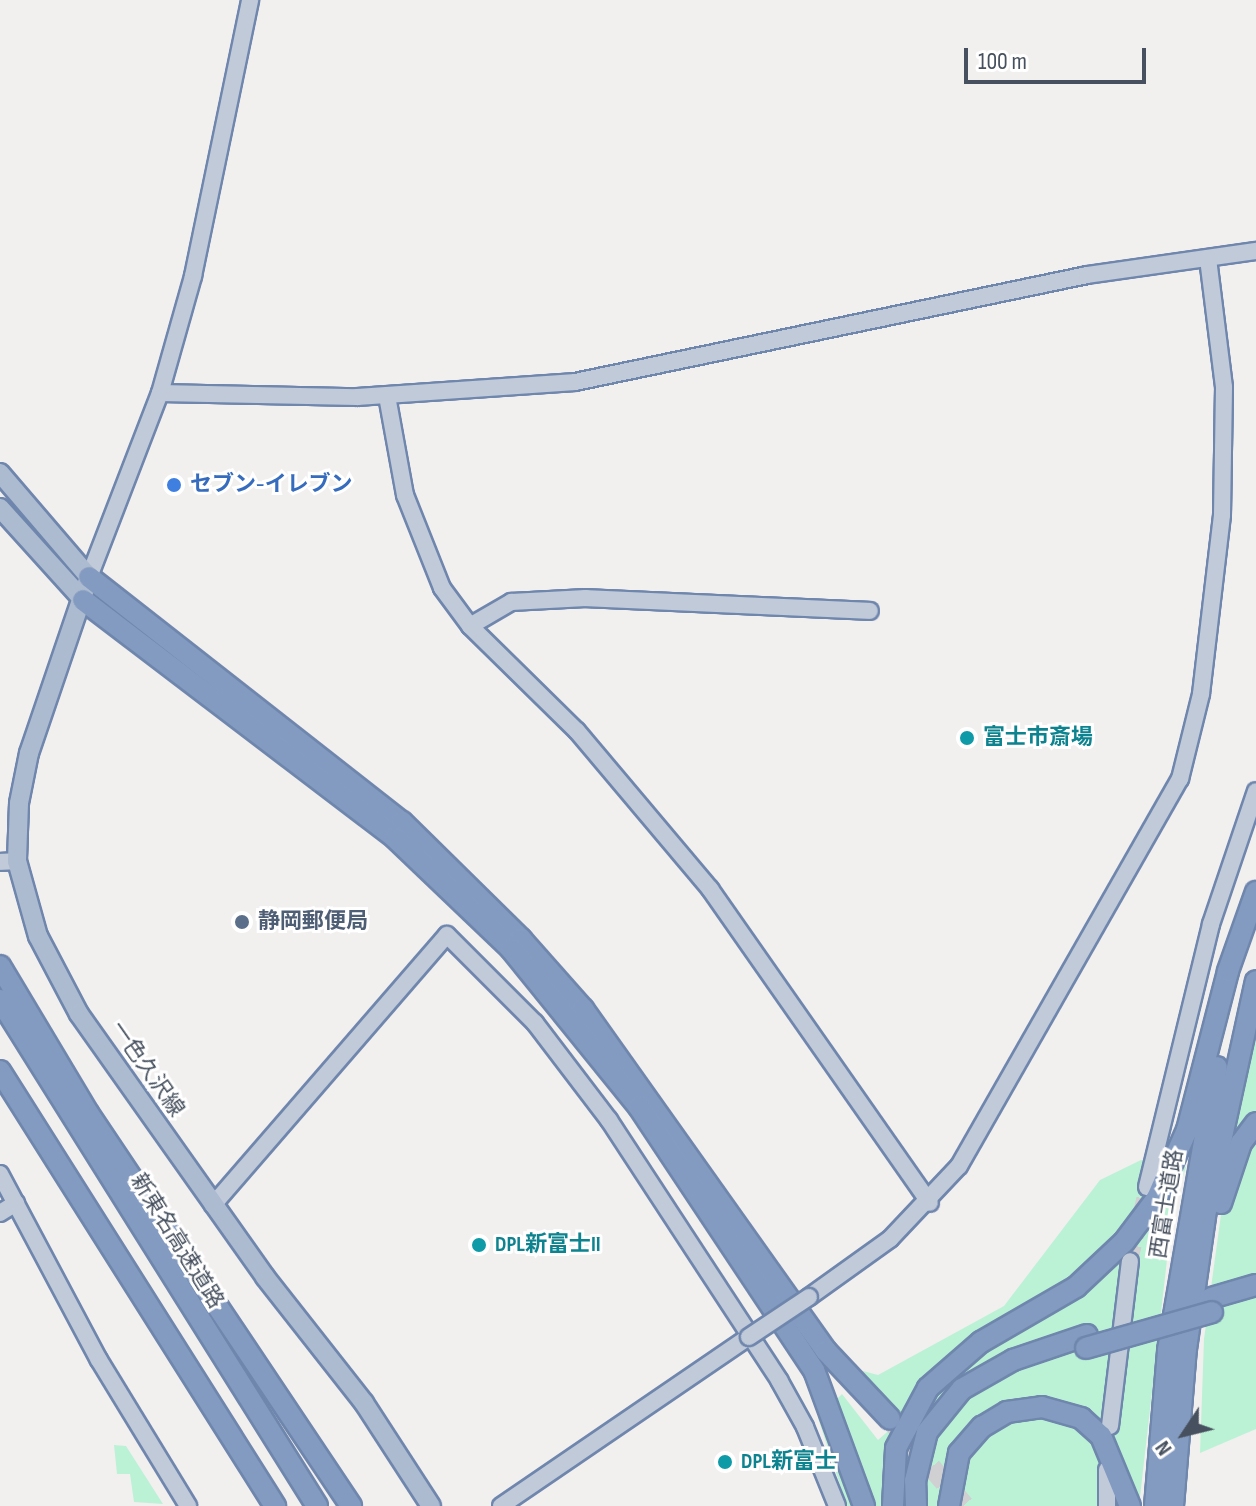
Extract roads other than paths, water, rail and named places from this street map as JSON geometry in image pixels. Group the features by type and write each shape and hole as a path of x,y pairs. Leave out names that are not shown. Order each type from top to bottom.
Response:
{"highway":[{"path":"89,577 402,822 521,939 602,1034 826,1351 890,1419"},
{"path":"83,600 384,828 511,949 639,1107 814,1370 864,1506"},
{"path":"893,1506 896,1448 928,1388 981,1342 1076,1287 1124,1242 1157,1198 1187,1130 1228,971 1256,892"},
{"name":"西富士道路","path":"1155,1506 1168,1350 1187,1224 1227,1021 1256,915"},
{"path":"0,966 88,1113 351,1506"},
{"name":"西富士道路","path":"1173,1506 1185,1362 1206,1210 1256,981"},
{"name":"新東名高速道路","path":"0,1000 317,1506"},
{"path":"0,1071 127,1278 260,1506"},
{"path":"1180,1506 1201,1306 1220,1209 1232,1164 1256,1123"},
{"path":"127,1278 275,1506"},
{"path":"916,1506 915,1481 927,1432 962,1389 1013,1360 1211,1305 1256,1285"},
{"path":"1211,1305 1256,1299"},
{"path":"928,1506 930,1458 938,1436 965,1400 1013,1372 1086,1342"},
{"path":"949,1506 959,1453 982,1427 1007,1412 1042,1407 1081,1418 1101,1436 1130,1506"}],"main road":[{"path":"0,473 89,577"},
{"path":"0,508 83,600"},
{"name":"一色久沢線","path":"89,577 29,753 9,861 54,972 213,1205 364,1403 431,1506"}],"street":[{"path":"89,577 160,393 193,276 250,0"},
{"path":"160,393 387,396 575,382 1087,275 1256,251"},
{"path":"501,1506 890,1239 930,1203 981,1133 1180,779 1201,694 1222,515 1224,387 1208,258"},
{"path":"387,396 405,495 442,588 470,626 577,731 710,889 930,1203"},
{"path":"470,626 511,602 586,598 870,611"},
{"path":"1147,1187 1211,924 1256,791"},
{"path":"213,1205 447,935 535,1023 609,1120 805,1427 837,1506"},
{"path":"0,1174 99,1360 188,1506"},
{"path":"0,1213 16,1203"},
{"path":"1110,1426 1130,1261"},
{"path":"1107,1470 1107,1506"}],"tunnel":[{"path":"1130,1261 1147,1187"},
{"path":"892,1422 965,1506"}],"place":[{"name":"セブン-イレブン","path":"174,485"},
{"name":"富士市斎場","path":"967,738"},
{"name":"静岡郵便局","path":"242,922"},
{"name":"DPL新富士II","path":"479,1245"},
{"name":"DPL新富士","path":"725,1462"}]}
